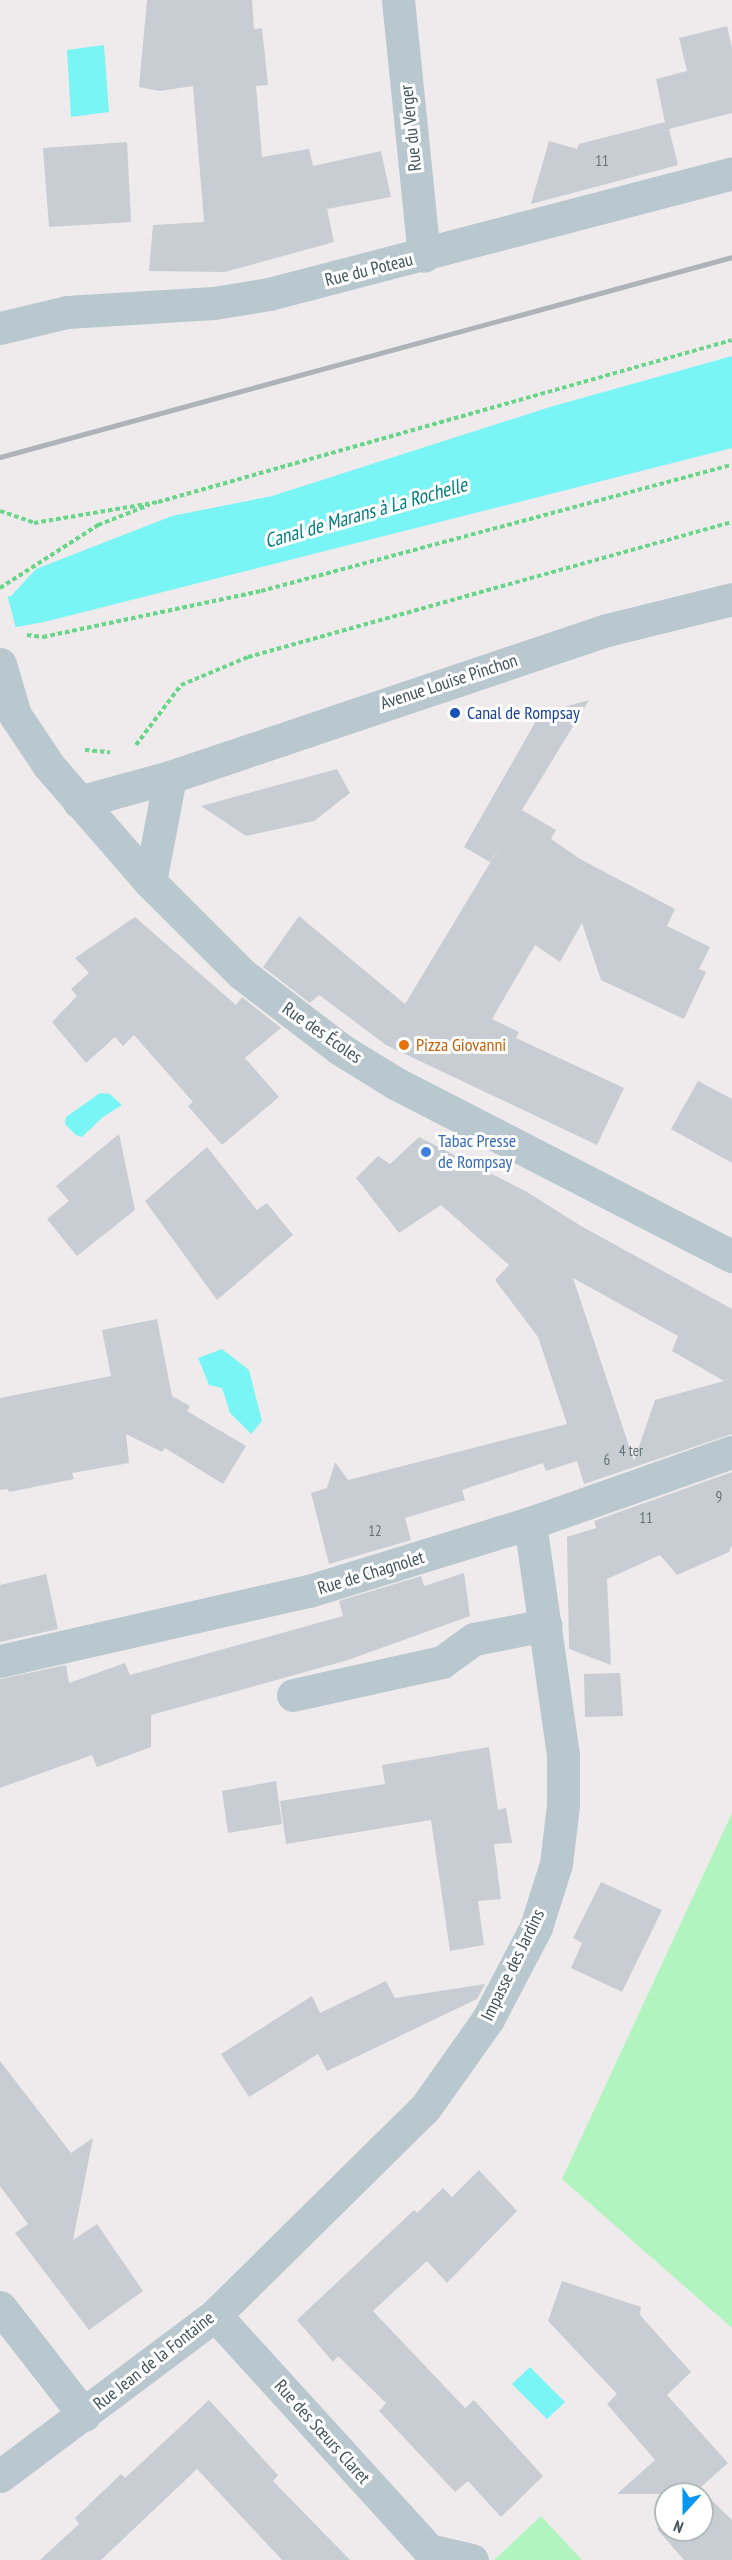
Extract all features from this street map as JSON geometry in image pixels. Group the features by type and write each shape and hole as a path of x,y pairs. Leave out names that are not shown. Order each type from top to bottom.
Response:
{"street":[{"name":"Rue du Verger","path":"398,0 424,256"},
{"name":"Rue du Poteau","path":"0,328 67,312 214,303 269,294 424,256 732,173"},
{"name":"Avenue Louise Pinchon","path":"79,802 170,777 607,630 732,598"},
{"name":"Rue des Écoles","path":"4,679 23,730 49,766 150,882 242,974 340,1049 395,1083 732,1256"},
{"path":"150,882 170,777"},
{"name":"Rue de Chagnolet","path":"0,1661 309,1591 530,1523 732,1452"},
{"name":"Impasse des Jardins","path":"298,2233 425,2108 488,2019 536,1927 556,1864 563,1805 562,1755 546,1625 530,1523"},
{"path":"293,1695 442,1662 474,1639 546,1625"},
{"name":"Rue Jean de la Fontaine","path":"0,2476 215,2315 298,2233"},
{"path":"0,2307 84,2415"},
{"name":"Rue des Sœurs Claret","path":"215,2315 431,2555 472,2560"}],"path":[{"path":"0,588 98,525 158,502 732,340"},
{"path":"24,634 43,637 261,591 732,465"},
{"path":"0,511 34,523 158,502"},
{"path":"129,755 181,685 248,657 732,522"},
{"path":"49,766 90,748 119,753"}],"green space":[{"path":"732,1813 732,2328 562,2179"},
{"path":"541,2516 582,2560 494,2560"}],"water":[{"path":"104,45 109,112 71,117 67,50"},
{"name":"Canal de Marans à La Rochelle","path":"732,356 732,448 44,622 0,630 0,598 11,596 36,569 172,516 272,496 550,407"},
{"path":"100,1093 110,1094 122,1105 103,1117 82,1137 76,1135 65,1124 66,1117"},
{"path":"222,1349 249,1370 262,1421 251,1434 230,1413 222,1388 209,1385 198,1358"},
{"path":"530,2367 565,2402 547,2419 512,2384"}],"pier":[{"path":"7,594 16,629 0,633 0,595"}],"building":[{"path":"147,0 252,0 254,29 262,28 268,85 256,86 262,157 309,149 313,166 381,151 391,197 327,209 334,242 225,272 149,271 153,225 204,222 193,86 160,91 139,87"},
{"path":"727,26 732,48 732,113 669,129 678,165 531,204 549,141 577,149 579,144 665,122 656,79 687,71 679,38"},
{"path":"127,142 131,222 49,227 43,148"},
{"path":"589,700 522,810 556,830 551,839 580,859 675,909 667,926 710,947 699,969 706,972 684,1019 601,980 582,923 560,962 535,945 492,1019 519,1032 516,1038 624,1088 597,1145 386,1045 319,995 310,1003 263,967 299,916 405,1004 505,838 490,862 464,847 540,714"},
{"path":"337,769 350,793 314,821 246,836 201,806"},
{"path":"135,917 236,1005 242,997 281,1028 245,1058 279,1097 222,1145 188,1106 193,1102 134,1035 123,1046 115,1037 86,1063 52,1022 77,996 71,989 89,973 75,958"},
{"path":"698,1081 732,1099 732,1163 671,1129"},
{"path":"119,1134 135,1210 77,1256 47,1219 69,1201 56,1186"},
{"path":"419,1137 527,1192 581,1226 732,1309 732,1434 584,1484 577,1461 546,1471 543,1463 462,1490 465,1500 405,1518 411,1540 329,1564 311,1493 327,1488 335,1462 348,1480 567,1424 538,1337 495,1280 509,1265 441,1205 399,1233 356,1178 378,1156 390,1164","holes":["573,1278 678,1336 672,1351 724,1381 655,1400 634,1461"]},
{"path":"207,1147 257,1210 267,1203 293,1235 217,1300 145,1201"},
{"path":"157,1319 172,1396 190,1406 187,1411 246,1446 223,1484 165,1448 162,1452 126,1434 129,1463 72,1473 74,1479 9,1492 8,1489 0,1490 0,1398 111,1376 102,1330"},
{"path":"732,1472 732,1545 729,1552 677,1575 660,1555 607,1579 611,1665 569,1649 567,1537 596,1528 594,1521"},
{"path":"464,1573 470,1616 348,1660 151,1715 151,1747 97,1767 92,1755 0,1788 0,1679 66,1665 69,1683 125,1663 130,1675 343,1616 339,1601 421,1576 424,1586"},
{"path":"46,1574 58,1629 0,1642 0,1585"},
{"path":"620,1673 623,1716 585,1717 584,1674"},
{"path":"489,1747 498,1810 506,1808 512,1843 494,1844 501,1899 478,1901 484,1945 450,1951 431,1820 286,1844 280,1801 385,1784 382,1765"},
{"path":"276,1781 282,1824 228,1833 222,1791"},
{"path":"601,1882 662,1910 622,1992 571,1968 582,1943 573,1938"},
{"path":"386,1981 395,1998 485,1984 477,1999 327,2071 318,2054 249,2097 221,2054 312,1996 320,2013"},
{"path":"0,2061 71,2153 93,2138 73,2240 97,2224 143,2291 89,2330 15,2233 28,2224 0,2186"},
{"path":"479,2170 517,2211 447,2283 427,2261 373,2311 465,2408 474,2400 543,2476 501,2517 468,2481 455,2492 379,2411 386,2403 338,2356 333,2362 297,2320 414,2210 417,2213 443,2188 452,2197"},
{"path":"562,2281 641,2307 640,2315 691,2372 667,2395 728,2463 707,2482 654,2482 654,2494 617,2494 655,2460 607,2404 617,2394 548,2321"},
{"path":"209,2400 278,2475 273,2481 350,2560 282,2560 197,2469 101,2560 40,2560 79,2524 75,2518 121,2474 125,2478"},
{"path":"714,2503 732,2520 732,2560 684,2560 668,2542 714,2542"}],"railway":[{"path":"0,457 732,257"}],"place":[{"name":"Canal de Rompsay","path":"455,713"},
{"name":"Pizza Giovanni","path":"404,1045"},
{"name":"Tabac Presse de Rompsay","path":"426,1152"}]}
